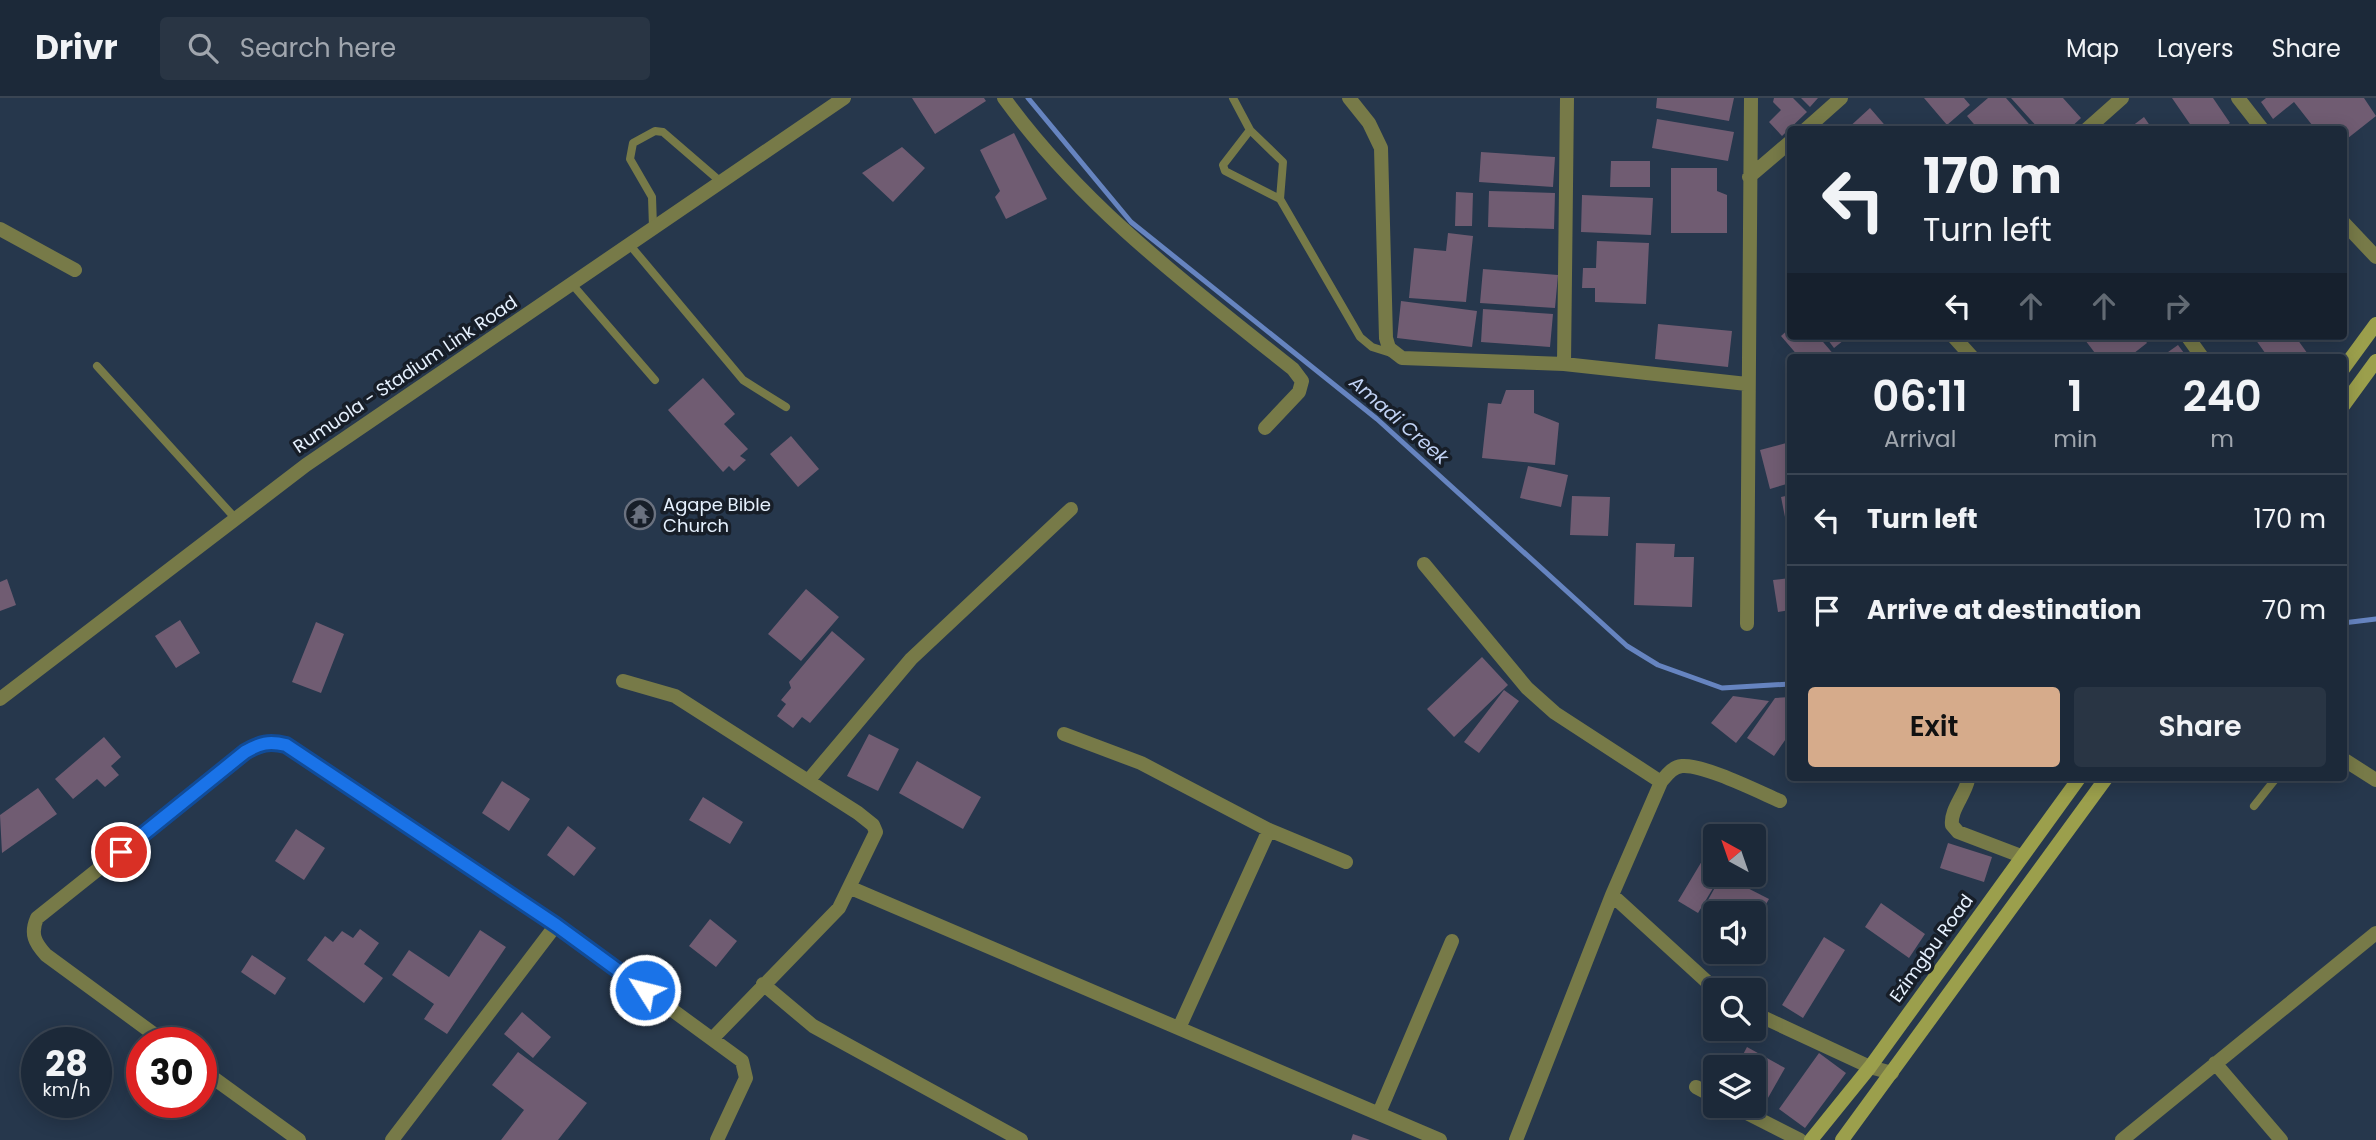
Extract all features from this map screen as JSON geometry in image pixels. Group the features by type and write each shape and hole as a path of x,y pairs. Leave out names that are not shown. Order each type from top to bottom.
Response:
{"main road":[{"path":"2347,364 2376,324"},
{"path":"2347,400 2376,361"},
{"name":"Ezimgbu Road","path":"1811,1140 1870,1067 2077,781"},
{"path":"1842,1140 2104,781"}],"street":[{"name":"Rumuola - Stadium Link Road","path":"0,699 306,465 844,98"},
{"path":"1004,98 1062,171 1108,218 1293,369 1302,381 1299,392 1265,428"},
{"path":"1349,98 1369,123 1381,148 1386,338 1395,354 1402,358 1564,364 1747,383"},
{"path":"1564,364 1567,98"},
{"path":"1747,624 1751,98"},
{"path":"1810,126 1841,98"},
{"path":"2090,126 2122,98"},
{"path":"2238,98 2260,126"},
{"path":"1749,177 1787,145"},
{"path":"2347,226 2376,257"},
{"path":"0,229 75,271"},
{"path":"1957,340 1969,354"},
{"path":"808,781 932,637 1071,509"},
{"path":"1424,564 1527,688 1555,713 1661,782"},
{"path":"623,681 675,696 808,781 873,825 876,832 873,844 839,908 712,1039"},
{"path":"1064,734 1142,763 1269,830 1346,862"},
{"path":"144,1027 38,946 33,928 37,919 258,744 273,741 286,745 556,925 742,1061 746,1077 717,1140"},
{"path":"2347,762 2376,780"},
{"path":"1516,1140 1612,895 1661,782 1674,768 1684,765 1717,775 1780,801"},
{"path":"1968,781 1951,819 1952,825 1958,832 2021,856"},
{"path":"1179,1028 1269,830"},
{"path":"851,888 1440,1140"},
{"path":"1612,895 1703,978"},
{"path":"392,1140 556,925"},
{"path":"2122,1140 2376,933"},
{"path":"1378,1113 1452,941"},
{"path":"763,984 813,1026 1021,1140"},
{"path":"1766,1019 1870,1067 1892,1073"},
{"path":"2215,1063 2281,1140"},
{"path":"217,1081 299,1140"},
{"path":"1696,1087 1703,1091"},
{"path":"1757,1118 1800,1140"}],"lane":[{"path":"1233,98 1250,130 1280,155 1283,162 1280,199"},
{"path":"1250,130 1227,157 1223,165 1225,172 1280,199 1360,338 1372,347 1395,354"},
{"path":"653,227 652,197 630,159 633,143 655,131 663,131 721,182"},
{"path":"629,244 743,380 786,407"},
{"path":"571,283 655,380"},
{"path":"97,366 235,518"},
{"path":"2254,807 2274,781"}],"building":[{"path":"912,98 984,98 986,101 935,134"},
{"path":"1657,98 1734,98 1729,121 1656,108"},
{"path":"1774,98 1793,98 1807,112 1792,126 1787,126 1787,131 1782,136 1769,122 1781,110 1773,102"},
{"path":"1801,98 1818,98 1810,107"},
{"path":"1924,98 1964,98 1970,105 1947,125"},
{"path":"1988,98 2006,98 2030,126 1976,126 1967,116"},
{"path":"2011,98 2063,98 2081,118 2072,126 2036,126"},
{"path":"2172,98 2213,98 2230,123 2226,126 2191,126"},
{"path":"2266,98 2364,98 2376,116 2347,139 2347,126 2313,126 2294,102 2273,119 2261,102"},
{"path":"1870,108 1886,126 1850,126"},
{"path":"2144,117 2150,126 2132,126"},
{"path":"1657,119 1734,132 1728,161 1652,148"},
{"path":"1014,133 1047,199 1006,219 995,197 1000,191 980,150"},
{"path":"902,147 925,168 893,202 862,173"},
{"path":"1481,152 1555,157 1553,187 1479,182"},
{"path":"1611,161 1650,161 1650,187 1610,187"},
{"path":"1671,168 1717,168 1717,191 1727,195 1727,233 1671,233"},
{"path":"1489,191 1555,193 1554,229 1488,227"},
{"path":"1456,192 1473,193 1472,226 1455,226"},
{"path":"1582,195 1653,198 1651,235 1581,232"},
{"path":"1448,233 1473,236 1466,302 1409,298 1414,248 1446,251"},
{"path":"1597,241 1649,243 1646,304 1595,302 1595,288 1582,288 1583,268 1596,268"},
{"path":"1483,269 1558,275 1555,308 1480,303"},
{"path":"1401,301 1477,311 1472,347 1397,338"},
{"path":"1483,309 1553,314 1550,347 1481,342"},
{"path":"1658,324 1732,331 1728,367 1655,359"},
{"path":"1787,331 1787,340 1821,340 1833,354 1796,354 1781,336"},
{"path":"1828,340 1844,340 1834,348"},
{"path":"2085,340 2145,340 2147,343 2133,354 2096,354"},
{"path":"2256,340 2298,340 2308,354 2266,354"},
{"path":"2178,345 2185,354 2165,354"},
{"path":"703,378 735,414 724,424 748,449 740,456 746,460 734,471 729,466 723,472 668,410"},
{"path":"1506,390 1534,390 1534,413 1559,423 1555,465 1482,458 1488,403 1501,404"},
{"path":"791,436 819,469 798,487 770,454"},
{"path":"1787,443 1787,484 1770,489 1760,450"},
{"path":"1528,466 1568,475 1561,507 1520,498"},
{"path":"1572,496 1610,497 1608,536 1570,535"},
{"path":"1787,496 1787,527 1781,497"},
{"path":"1636,543 1675,544 1674,557 1694,557 1692,607 1634,605"},
{"path":"1787,578 1787,610 1778,612 1773,580"},
{"path":"7,579 16,605 0,611 0,582"},
{"path":"806,589 839,617 801,661 768,634"},
{"path":"180,620 200,653 176,668 155,636"},
{"path":"316,622 344,634 321,693 292,682"},
{"path":"832,631 865,659 810,723 802,717 793,728 777,716 786,704 781,700 791,688 789,682"},
{"path":"1482,657 1508,685 1454,737 1427,709"},
{"path":"1504,690 1519,701 1479,753 1464,742"},
{"path":"1733,696 1769,701 1736,743 1711,723"},
{"path":"1787,697 1787,737 1774,756 1747,738 1775,698"},
{"path":"869,734 899,749 878,791 847,776"},
{"path":"104,737 121,757 111,766 119,775 105,787 97,779 73,799 55,779"},
{"path":"917,761 981,797 963,829 899,793"},
{"path":"502,781 530,799 509,831 482,813"},
{"path":"38,788 57,814 2,853 0,815"},
{"path":"703,797 743,822 730,844 689,820"},
{"path":"568,826 596,848 574,876 547,855"},
{"path":"296,829 325,848 304,880 275,861"},
{"path":"1948,843 1992,857 1984,882 1940,868"},
{"path":"1703,862 1703,887 1714,887 1698,913 1678,901"},
{"path":"1715,887 1746,887 1769,899 1766,904 1766,901 1707,901"},
{"path":"1881,903 1925,934 1909,958 1865,927"},
{"path":"710,919 737,941 716,967 689,946"},
{"path":"360,929 379,943 364,964 383,978 364,1003 307,960 325,936 333,942 342,931 353,938"},
{"path":"480,930 506,947 447,1034 424,1019 434,1004 392,975 409,950 449,977"},
{"path":"1824,937 1845,950 1803,1018 1782,1005"},
{"path":"252,955 286,978 275,995 241,972"},
{"path":"522,1012 551,1037 533,1058 504,1034"},
{"path":"1747,1047 1761,1055 1743,1055"},
{"path":"518,1052 587,1103 558,1140 501,1140 524,1110 492,1085"},
{"path":"1819,1053 1846,1073 1805,1128 1779,1109"},
{"path":"1766,1058 1785,1068 1766,1101"},
{"path":"1353,1134 1370,1140 1351,1140"}],"waterway":[{"name":"Amadi Creek","path":"1028,98 1131,222 1377,419 1627,646 1658,665 1722,688 1787,684"},
{"name":"Amadi Creek","path":"2347,623 2376,619"}],"place":[{"name":"Agape Bible Church","path":"640,514"}],"route":[{"path":"121,852 245,752 258,744 273,741 286,745 534,910 645,990"}]}
